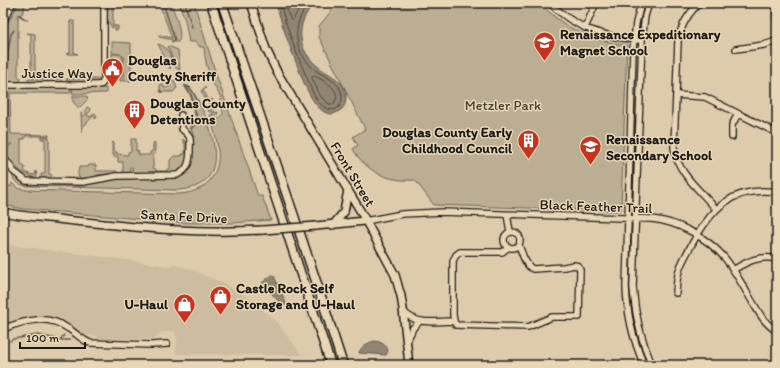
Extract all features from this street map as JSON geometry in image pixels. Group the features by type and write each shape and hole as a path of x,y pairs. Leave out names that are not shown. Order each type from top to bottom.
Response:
{"highway":[{"path":"211,3 332,365"},
{"path":"222,3 343,365"}],"main road":[{"name":"Front Street","path":"251,3 266,49 277,72 361,212 395,275 404,312 409,365"},
{"path":"333,225 344,212 348,190"},
{"name":"Santa Fe Drive","path":"3,212 97,224 183,231 219,232 322,226 365,221"}],"street":[{"path":"3,22 13,3"},
{"name":"Justice Way","path":"3,85 102,84 104,79 104,3"},
{"path":"550,3 567,18 585,28 608,36 642,40"},
{"path":"585,28 596,3"},
{"path":"641,3 634,39 626,299 631,330 644,365"},
{"path":"649,3 644,22 642,40 635,219 634,298 641,337 652,365"},
{"path":"700,3 689,14 680,32 677,51 674,147 676,160 681,169 716,209"},
{"path":"775,3 777,19"},
{"path":"736,49 764,45 777,41"},
{"path":"676,95 704,97 777,133"},
{"path":"732,136 732,125 738,114"},
{"path":"3,158 10,165 13,172 26,181 83,182 117,176 170,176 180,174 188,167 190,158 190,140 189,136 182,129 181,115"},
{"path":"676,293 676,278 679,267 697,235 716,209 735,197 744,194 761,191 777,192"},
{"name":"Black Feather Trail","path":"365,221 410,213 442,212 635,219 669,222 697,235 720,253 733,270 762,319 777,332"},
{"path":"508,215 510,232"},
{"path":"509,247 504,240 506,235 513,231 518,234 521,239 519,245 526,264 529,267 533,269 574,265 578,266 580,270 580,317 552,317 533,326 523,327 459,326 454,321 453,262 456,255 460,252 502,252 509,247 514,248 519,245"},
{"path":"733,270 754,258 768,257 777,259"},
{"path":"404,312 409,318 420,321 454,321"},
{"path":"3,329 24,321 44,320 65,326 90,344 167,344"},
{"path":"407,341 413,328 420,321"}],"shaded area":[{"path":"3,244 172,267 172,264 191,269 227,285 252,300 277,323 302,355 176,354 177,341 175,331 161,332 153,339 100,339 96,336 84,335 69,324 53,317 26,317 3,324"}],"green space":[{"path":"19,3 26,3 22,14 18,15 18,75 19,78 22,78 19,82 4,83 3,35 8,22"},
{"path":"107,3 113,3 113,26 115,26 112,28 107,18"},
{"path":"159,3 171,3 180,34 180,39 178,42 172,42 172,40 159,37 159,35 172,38"},
{"path":"179,3 194,3 216,74 258,196 262,196 271,220 233,223 186,223 24,209 3,205 3,181 11,187 12,183 17,188 27,190 179,194 196,190 209,181 217,168 218,159 218,146 212,122 223,114 219,101 222,99 210,74 204,47 200,47 196,42 189,42 185,20"},
{"name":"Metzler Park","path":"338,3 541,3 569,27 591,37 627,45 621,210 434,205 415,180 387,177 379,174 364,164 353,149 358,145 353,137 365,129 319,37 319,26"},
{"path":"70,21 74,21 74,53 78,54 66,54 70,53"},
{"path":"115,26 118,26 118,30 115,30"},
{"path":"27,33 35,34 35,78 31,78 31,34"},
{"path":"112,42 131,43 131,81 124,81 124,58 121,54 112,53"},
{"path":"158,44 168,51 171,60 167,62"},
{"path":"168,46 178,50 180,70 177,69 174,64 167,47"},
{"path":"112,54 119,54 123,57 123,81 120,81 120,75 114,75 112,69"},
{"path":"171,60 171,65 170,69 167,63"},
{"path":"27,79 62,79 60,83 32,83"},
{"path":"66,79 101,80 99,83 68,83"},
{"path":"174,80 177,88 173,92 160,92 160,85 163,84 164,88 170,86 169,82"},
{"path":"184,85 190,87 198,100 211,133 214,149 214,165 208,177 196,186 177,190 27,186 19,184 15,181 12,174 18,176 17,178 21,182 26,184 82,186 117,178 171,178 180,176 188,170 192,160 193,135 191,121 197,121 190,101 192,100"},
{"path":"3,88 71,88 71,93 10,93 11,134 49,135 25,136 25,139 21,139 21,165 25,168 24,171 29,174 35,175 36,171 37,176 35,178 23,173 3,155 3,149","holes":["5,141 8,144 12,144 4,150"]},
{"path":"72,88 106,88 106,93 73,94"},
{"path":"206,88 203,90 209,100 213,100 210,102 215,113 218,112 217,115 211,117 210,115 213,114 212,111 209,112 208,110 211,108 207,100 204,102 203,100 205,98 201,91"},
{"path":"73,96 86,96 88,99 79,108 73,102"},
{"path":"88,107 91,110 87,115 90,117 95,113 97,117 95,119 95,116 93,116 83,127 82,133 81,113 82,116 84,116 86,114 86,108"},
{"path":"41,137 49,137 49,174 52,175 50,178 43,178 41,176 41,174 45,174 45,139 41,139"},
{"path":"131,139 136,139 136,151 138,151 139,155 150,155 150,152 153,151 153,144 154,142 155,143 153,168 156,169 156,171 167,171 167,169 170,169 170,160 174,156 182,156 182,154 185,154 185,143 183,142 183,139 188,145 187,162 177,173 134,174 132,173 132,167 130,167 129,174 123,174 123,162 118,162 118,157 114,157 114,154 112,154 112,143 114,143 114,152 117,152 117,154 128,155 128,152 131,151"},
{"path":"89,165 96,165 96,171 117,171 116,173 97,175 93,178 79,178 79,167 88,167"}],"water":[{"path":"276,3 314,3 308,11 301,28 303,45 306,53 312,61 342,84 346,92 346,102 341,110 333,114 322,111 309,94 282,24"},
{"path":"272,275 274,276 286,303 285,306 282,305 262,283"},
{"path":"374,341 385,345 388,351 386,355 359,353 363,347"}],"waterway":[{"path":"163,3 175,40 172,42"},
{"path":"185,3 192,27"},
{"path":"19,15 27,20"},
{"path":"8,51 11,34 14,30"},
{"path":"4,49 8,51 7,70"},
{"path":"185,86 191,90 198,102 194,107 198,121 191,129"},
{"path":"185,86 191,95 194,107"},
{"path":"10,341 13,339 38,335 62,340 70,340"},
{"path":"61,339 64,335"}],"place":[{"name":"Renaissance Expeditionary Magnet School","path":"544,62"},
{"name":"Douglas County Sheriff","path":"113,88"},
{"name":"Douglas County Detentions","path":"134,130"},
{"name":"Douglas County Early Childhood Council","path":"528,160"},
{"name":"Renaissance Secondary School","path":"590,166"},
{"name":"Castle Rock Self Storage and U-Haul","path":"220,316"},
{"name":"U-Haul","path":"184,324"}]}
